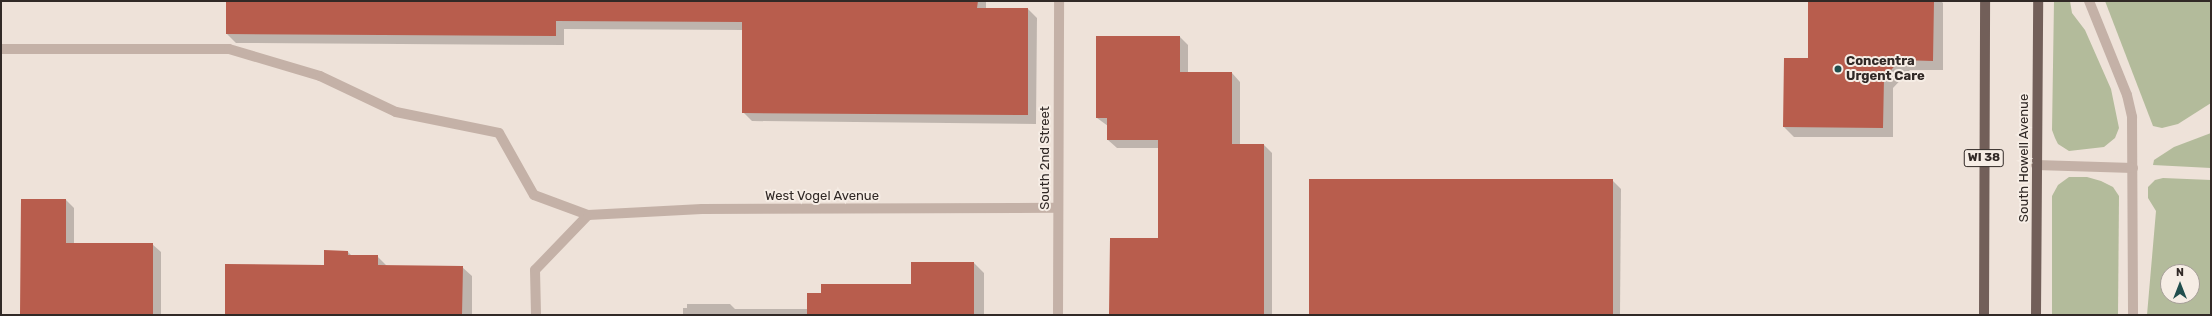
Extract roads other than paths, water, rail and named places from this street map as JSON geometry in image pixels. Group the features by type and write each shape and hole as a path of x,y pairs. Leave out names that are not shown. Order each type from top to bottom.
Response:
{"main road":[{"name":"WI 38","path":"1984,315 1985,1"},
{"name":"South Howell Avenue","path":"2036,315 2038,1"}],"street":[{"name":"South 2nd Street","path":"1058,315 1057,208 1059,1"},
{"path":"2089,1 2131,107 2133,125 2133,315"},
{"path":"1,49 229,49 320,76 396,112 499,133 534,196 588,215 535,270 536,315"},
{"path":"2036,165 2133,168"},
{"name":"West Vogel Avenue","path":"588,215 702,209 1057,208"}],"place":[{"name":"Concentra Urgent Care","path":"1838,69"}]}
